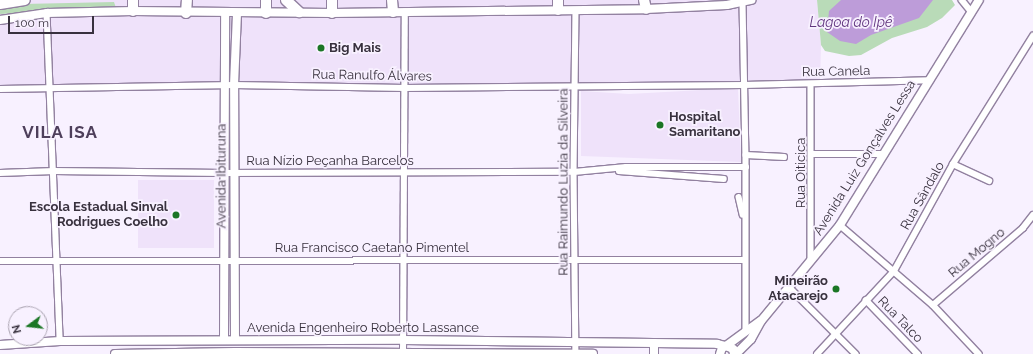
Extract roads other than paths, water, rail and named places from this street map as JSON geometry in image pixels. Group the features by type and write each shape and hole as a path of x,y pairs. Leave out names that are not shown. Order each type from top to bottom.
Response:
{"highway":[{"path":"0,4 25,0"},
{"path":"133,0 133,11"},
{"path":"186,12 187,0"},
{"path":"266,0 266,13"},
{"path":"286,0 299,12"},
{"path":"332,0 332,13"},
{"path":"392,0 393,12"}],"street":[{"path":"0,20 47,13 133,11 225,13 405,12 558,5 576,10 645,4 743,3 751,0"},
{"path":"962,0 971,11"},
{"name":"Avenida Luiz Gonçalves Lessa","path":"735,354 751,339 761,321 790,288 840,225 882,154 979,0"},
{"path":"743,3 746,154 746,331"},
{"name":"Rua Raimundo Luzia da Silveira","path":"576,10 574,172 576,354"},
{"path":"403,354 405,12"},
{"path":"47,13 60,341"},
{"name":"Avenida Ibituruna","path":"224,340 223,85 225,13"},
{"name":"Avenida Ibituruna","path":"235,340 233,259 234,85 237,13"},
{"name":"Rua Sândalo","path":"816,354 894,271 953,164 1033,36"},
{"name":"Rua Canela","path":"744,85 929,80"},
{"name":"Rua Oiticica","path":"811,84 813,154 811,262"},
{"name":"Rua Ranulfo Álvares","path":"0,89 223,85 405,88 744,85"},
{"path":"746,154 784,157"},
{"path":"813,154 882,154"},
{"path":"953,164 989,181"},
{"name":"Rua Nízio Peçanha Barcelos","path":"612,170 626,167 746,167"},
{"name":"Rua Nízio Peçanha Barcelos","path":"0,173 54,171 223,173 574,172 612,170 724,179"},
{"path":"739,197 745,230"},
{"name":"Rua Mogno","path":"932,305 1023,228 1033,215"},
{"path":"840,225 932,305 979,354"},
{"name":"Rua Francisco Caetano Pimentel","path":"0,261 404,258 745,260"},
{"path":"790,288 856,354"},
{"name":"Rua Talco","path":"866,300 918,354"},
{"name":"Avenida Luiz Gonçalves Lessa","path":"720,354 726,346 761,321"},
{"name":"Avenida Engenheiro Roberto Lassance","path":"0,345 60,341 160,342 224,340 403,340 717,344 726,346"},
{"path":"160,342 160,353"},
{"path":"654,343 654,354"},
{"path":"726,346 733,349 735,354"},
{"name":"Avenida Engenheiro Roberto Lassance","path":"115,354 593,354"}],"water":[{"name":"Lagoa do Ipê","path":"841,0 933,0 919,18 871,35 856,44 840,41 827,32 829,11"}],"place":[{"name":"Big Mais","path":"321,48"},
{"name":"Hospital Samaritano","path":"660,125"},
{"name":"Escola Estadual Sinval Rodrigues Coelho","path":"176,215"},
{"name":"Mineirão Atacarejo","path":"836,289"}],"district":[{"name":"VILA ISA","path":"60,133"}]}
